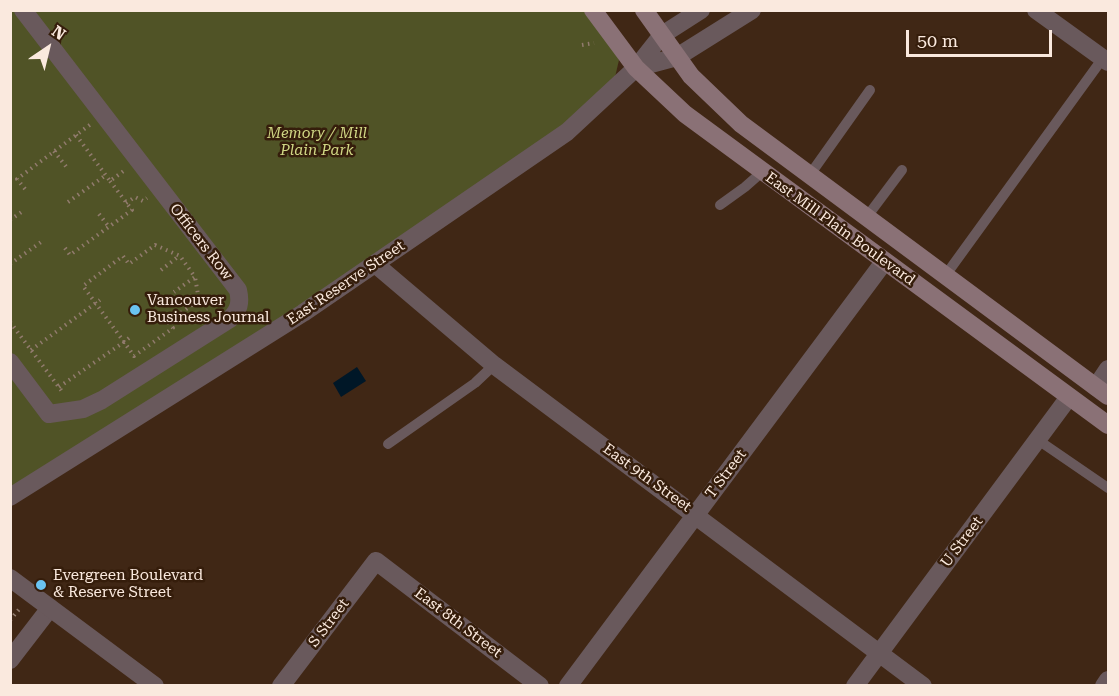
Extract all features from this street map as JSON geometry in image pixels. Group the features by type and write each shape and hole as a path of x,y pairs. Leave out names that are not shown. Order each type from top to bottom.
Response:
{"main road":[{"name":"East Mill Plain Boulevard","path":"593,10 636,68 685,114 1108,425"},
{"name":"East Mill Plain Boulevard","path":"644,10 691,76 741,124 808,176 1102,391"}],"street":[{"name":"Officers Row","path":"10,362 49,414 76,410 102,400 230,319 238,310 240,300 238,290 23,10"},
{"name":"East Reserve Street","path":"10,497 303,313 567,132 636,68 662,35 701,10"},
{"name":"East Reserve Street","path":"636,68 677,57 752,10"},
{"path":"1039,11 1106,60"},
{"name":"T Street","path":"568,686 884,262"},
{"name":"East 9th Street","path":"375,264 494,365 923,686"},
{"path":"1102,391 1108,369"},
{"name":"U Street","path":"855,686 1069,398"},
{"name":"S Street","path":"281,686 376,561"},
{"name":"East 8th Street","path":"376,561 540,686"},
{"path":"10,578 155,686"},
{"path":"11,657 50,608"},
{"path":"1104,686 1108,680"}],"lane":[{"path":"945,276 1106,60"},
{"path":"808,176 870,90"},
{"path":"866,218 902,170"},
{"path":"720,205 746,187 762,172"},
{"path":"388,444 475,383 494,365"},
{"path":"1038,440 1108,488"}],"path":[{"path":"25,189 17,179 103,115"},
{"path":"65,248 70,255 132,210 76,135"},
{"path":"54,151 68,169"},
{"path":"111,181 138,161"},
{"path":"68,202 106,175"},
{"path":"10,220 23,211"},
{"path":"99,214 109,227"},
{"path":"10,264 44,240"},
{"path":"155,245 180,256 195,277 199,300 166,321 173,328 134,356 126,340 83,286 123,256 129,266 155,245"},
{"path":"161,270 180,256"},
{"path":"174,292 195,277"},
{"path":"31,350 98,302"},
{"path":"10,322 76,410"},
{"path":"59,387 126,340"}],"green space":[{"name":"Memory / Mill Plain Park","path":"11,11 592,11 619,60 612,90 567,132 11,497"}],"water":[{"path":"357,367 366,381 341,397 333,383"}],"place":[{"name":"Vancouver Business Journal","path":"135,310"},
{"name":"Evergreen Boulevard & Reserve Street","path":"41,585"}]}
